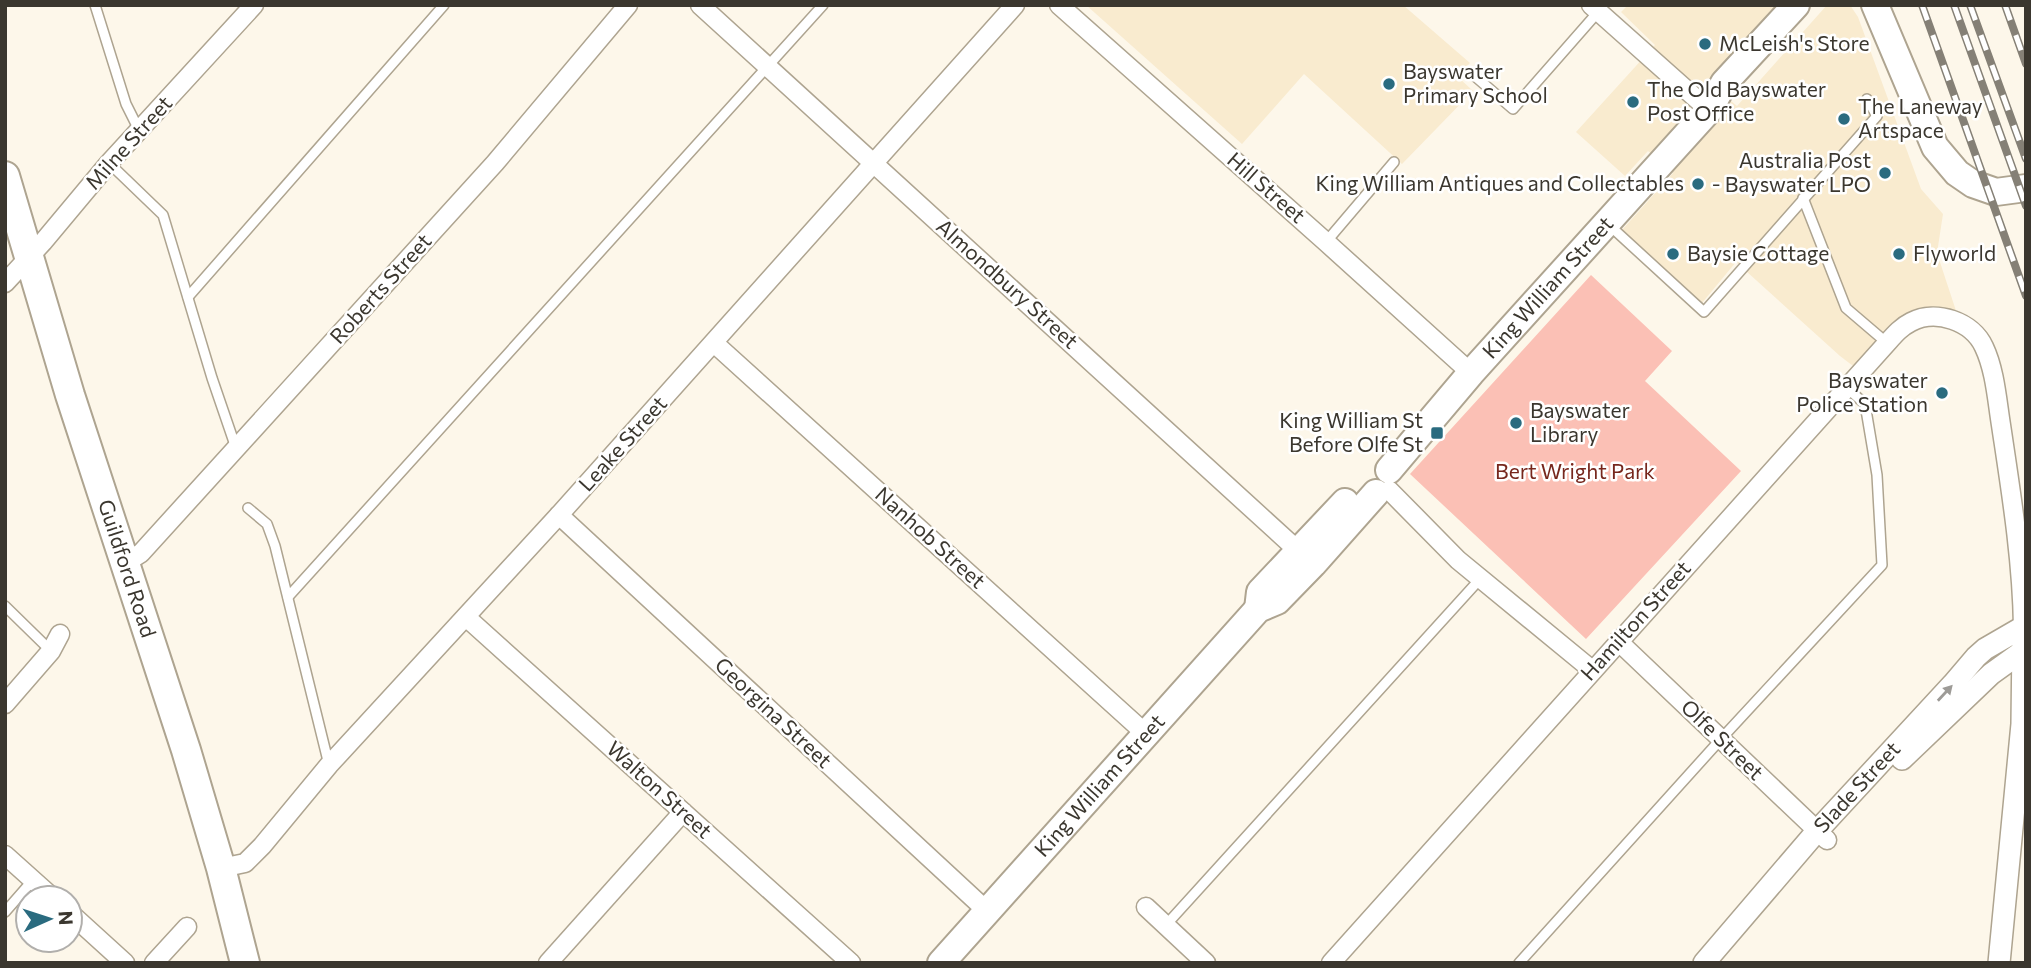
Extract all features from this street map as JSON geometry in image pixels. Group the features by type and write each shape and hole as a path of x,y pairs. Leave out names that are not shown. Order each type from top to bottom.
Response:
{"highway":[{"name":"Guildford Road","path":"5,176 70,395 186,750 245,963"}],"main road":[{"name":"King William Street","path":"941,963 1258,609 1277,601 1306,558 1380,483 1471,373 1709,110 1724,83 1796,5"},
{"name":"King William Street","path":"1709,110 1735,93 1814,5"},
{"path":"1875,5 1935,147 1942,156 1957,173 1973,184 1996,192 2026,188"}],"street":[{"name":"Milne Street","path":"5,283 109,163 254,5"},
{"name":"Roberts Street","path":"125,564 141,553 237,449 495,163 628,5"},
{"name":"Almondbury Street","path":"700,5 1306,558"},
{"name":"Leake Street","path":"220,868 245,863 262,846 329,765 559,515 1016,5"},
{"name":"Hill Street","path":"1059,5 1471,373"},
{"path":"1595,8 1709,110"},
{"name":"Hamilton Street","path":"1331,963 1887,343 1900,329 1914,320 1950,318 1969,328 1984,346 1991,372 2011,492 2023,627"},
{"name":"Nanhob Street","path":"714,343 1146,734"},
{"path":"1380,483 1480,579 1592,670"},
{"name":"Georgina Street","path":"559,515 987,911"},
{"name":"Walton Street","path":"466,617 851,963"},
{"path":"1999,963 2022,724 2023,627"},
{"name":"Slade Street","path":"1704,963 1822,835 1976,657 2023,627"},
{"path":"5,704 51,651 60,634"},
{"name":"Olfe Street","path":"1618,641 1822,835"},
{"name":"Slade Street","path":"1719,963 1822,835 1992,674 2023,651"},
{"path":"548,963 683,812"},
{"path":"5,855 37,884"},
{"path":"1146,907 1206,963"},
{"path":"84,926 125,963"},
{"path":"154,963 187,928"}],"lane":[{"path":"95,5 126,104 139,130"},
{"path":"188,297 444,5"},
{"path":"288,597 823,5"},
{"path":"1470,72 1513,109 1595,8"},
{"path":"1607,224 1704,312 1877,116 1867,99"},
{"path":"1326,242 1394,162"},
{"path":"109,163 163,215 212,378 237,449"},
{"path":"1803,198 1846,308 1887,343"},
{"path":"1519,963 1882,565 1877,475 1865,404 1847,388"},
{"path":"248,508 267,524 275,546 329,765"},
{"path":"1166,925 1480,579"},
{"path":"5,606 51,651"},
{"path":"5,912 33,880"}],"shaded area":[{"name":"Bayswater Primary School","path":"1086,5 1403,5 1470,63 1457,76 1473,91 1402,164 1304,74 1242,144"},
{"path":"1628,5 1782,5 1711,84 1737,106 1827,5 1850,5 1858,17 1921,189 1943,214 1937,253 1960,323 1914,320 1861,372 1736,262 1702,303 1622,230 1673,173 1648,151 1625,176 1576,132 1655,45 1621,12"}],"green space":[{"name":"Bert Wright Park","path":"1591,275 1672,351 1645,381 1741,471 1586,639 1410,474"}],"railway":[{"path":"1922,5 2026,296"},
{"path":"1954,5 2026,206"},
{"path":"1970,5 2026,159"},
{"path":"2005,5 2026,64"}],"place":[{"name":"McLeish's Store","path":"1705,44"},
{"name":"Bayswater Primary School","path":"1389,84"},
{"name":"The Old Bayswater Post Office","path":"1633,102"},
{"name":"The Laneway Artspace","path":"1844,119"},
{"name":"Australia Post - Bayswater LPO","path":"1885,173"},
{"name":"King William Antiques and Collectables","path":"1698,184"},
{"name":"Baysie Cottage","path":"1673,254"},
{"name":"Flyworld","path":"1899,254"},
{"name":"Bayswater Police Station","path":"1942,393"},
{"name":"Bayswater Library","path":"1516,423"},
{"name":"King William St Before Olfe St","path":"1437,433"}]}
